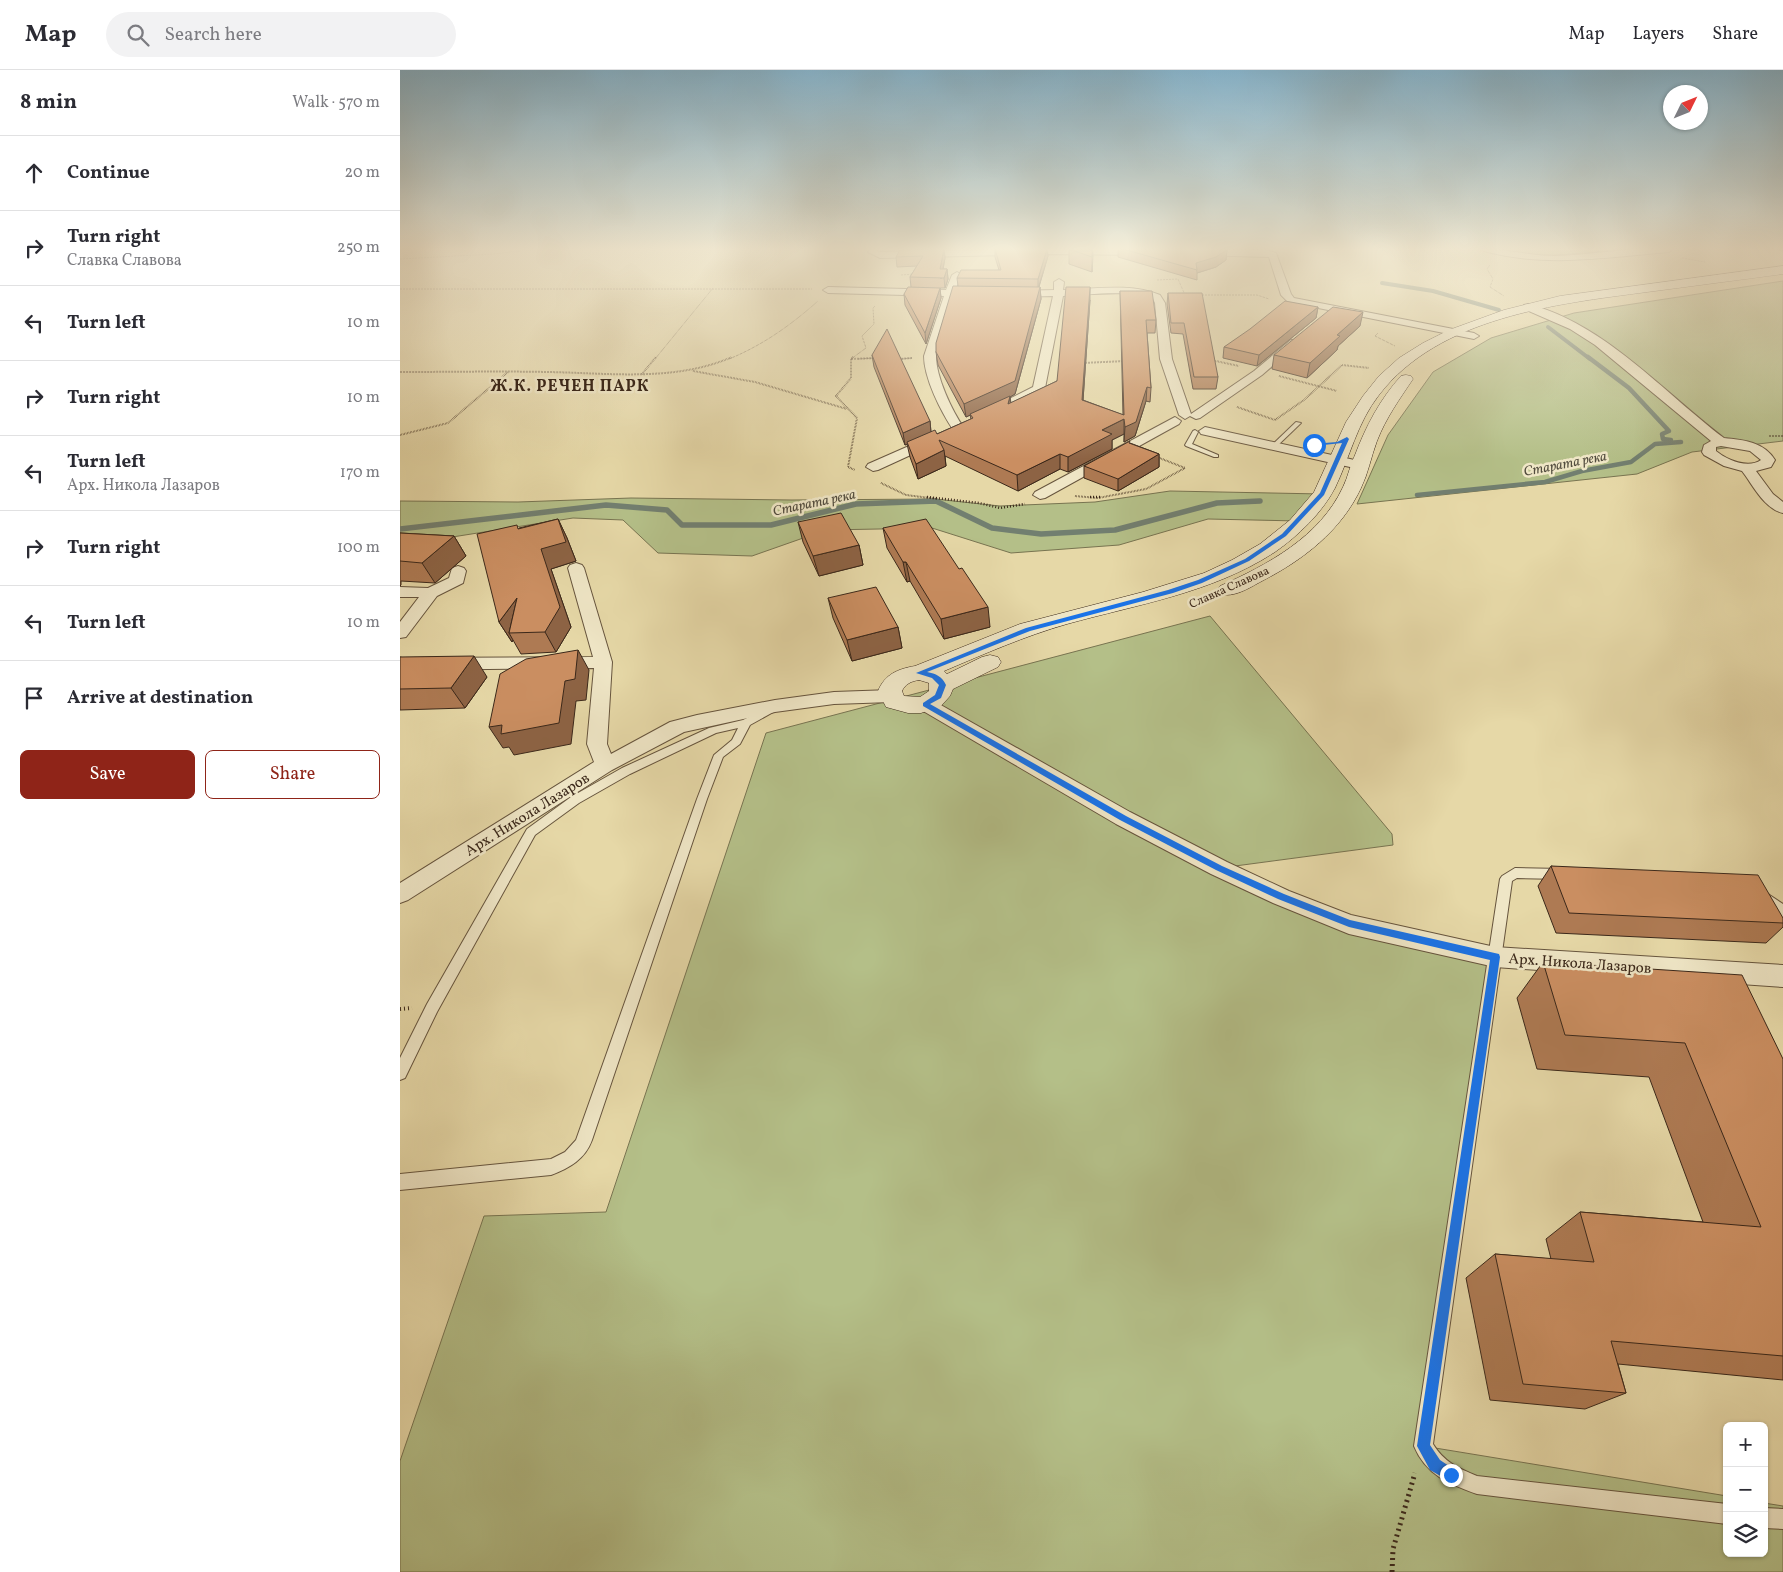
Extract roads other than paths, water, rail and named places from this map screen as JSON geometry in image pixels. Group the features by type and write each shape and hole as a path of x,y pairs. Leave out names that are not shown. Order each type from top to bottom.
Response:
{"street":[{"path":"873,467 953,430 930,365 930,356 941,319"},
{"path":"998,409 1031,394 1039,388 1053,319"},
{"path":"1162,319 1166,359 1193,424"},
{"path":"1392,319 1466,333"},
{"name":"Славка Славова","path":"904,682 1028,629 1170,592 1247,560 1284,535 1322,494 1336,461 1367,400 1391,371 1432,344 1508,319"},
{"path":"1555,319 1580,330 1662,392 1692,421 1721,442 1748,446 1769,452 1768,460 1766,464 1755,467 1727,463 1709,452 1710,446 1721,442"},
{"name":"Славка Славова","path":"1211,596 1266,572 1306,544 1344,503 1386,404 1396,390 1409,376 1448,349 1466,333"},
{"path":"1193,424 1215,400 1258,373 1301,337"},
{"path":"1040,495 1147,436 1193,424 1277,443 1336,461 1359,465"},
{"path":"1277,443 1327,445 1347,439"},
{"path":"1746,467 1768,497 1783,509"},
{"path":"576,568 603,662 597,744 604,765"},
{"path":"400,633 431,593 457,580 458,571"},
{"path":"400,592 431,593"},
{"path":"942,685 1009,654"},
{"path":"400,664 603,662"},
{"path":"935,676 942,685 938,696 925,704 908,706 895,701 904,682 935,676"},
{"name":"Арх. Никола Лазаров","path":"400,894 604,765 659,746 690,729 719,717 775,706 834,698 904,682"},
{"name":"Арх. Никола Лазаров","path":"925,704 1123,818 1219,868 1281,897 1349,924 1495,957 1783,976"}],"lane":[{"path":"1277,443 1298,423"},
{"path":"1193,424 1188,445 1216,456"},
{"path":"400,1073 432,1008 531,832 575,800 626,770 659,746 713,730 746,723 775,706"},
{"path":"400,1182 551,1167 565,1162 578,1152 584,1140 647,953 702,799 719,756 736,742 746,723"},
{"path":"1572,875 1515,873 1506,879 1423,1446 1435,1465 1451,1475 1477,1485 1723,1514"},
{"path":"1751,889 1764,895 1781,909 1783,916"},
{"path":"1768,1518 1783,1519"}],"waterway":[{"path":"1548,327 1590,359"},
{"path":"1588,357 1629,388 1669,431 1662,434 1663,439 1671,440"},
{"name":"Старата река","path":"1417,495 1545,482 1582,471 1631,462 1655,444 1681,442"},
{"name":"Старата река","path":"400,529 606,505 667,510 682,525 771,525 856,504 936,501 992,528 1041,534 1115,530 1217,503 1260,501"}],"district":[{"name":"Ж.К. РЕЧЕН ПАРК","path":"570,385"}]}
